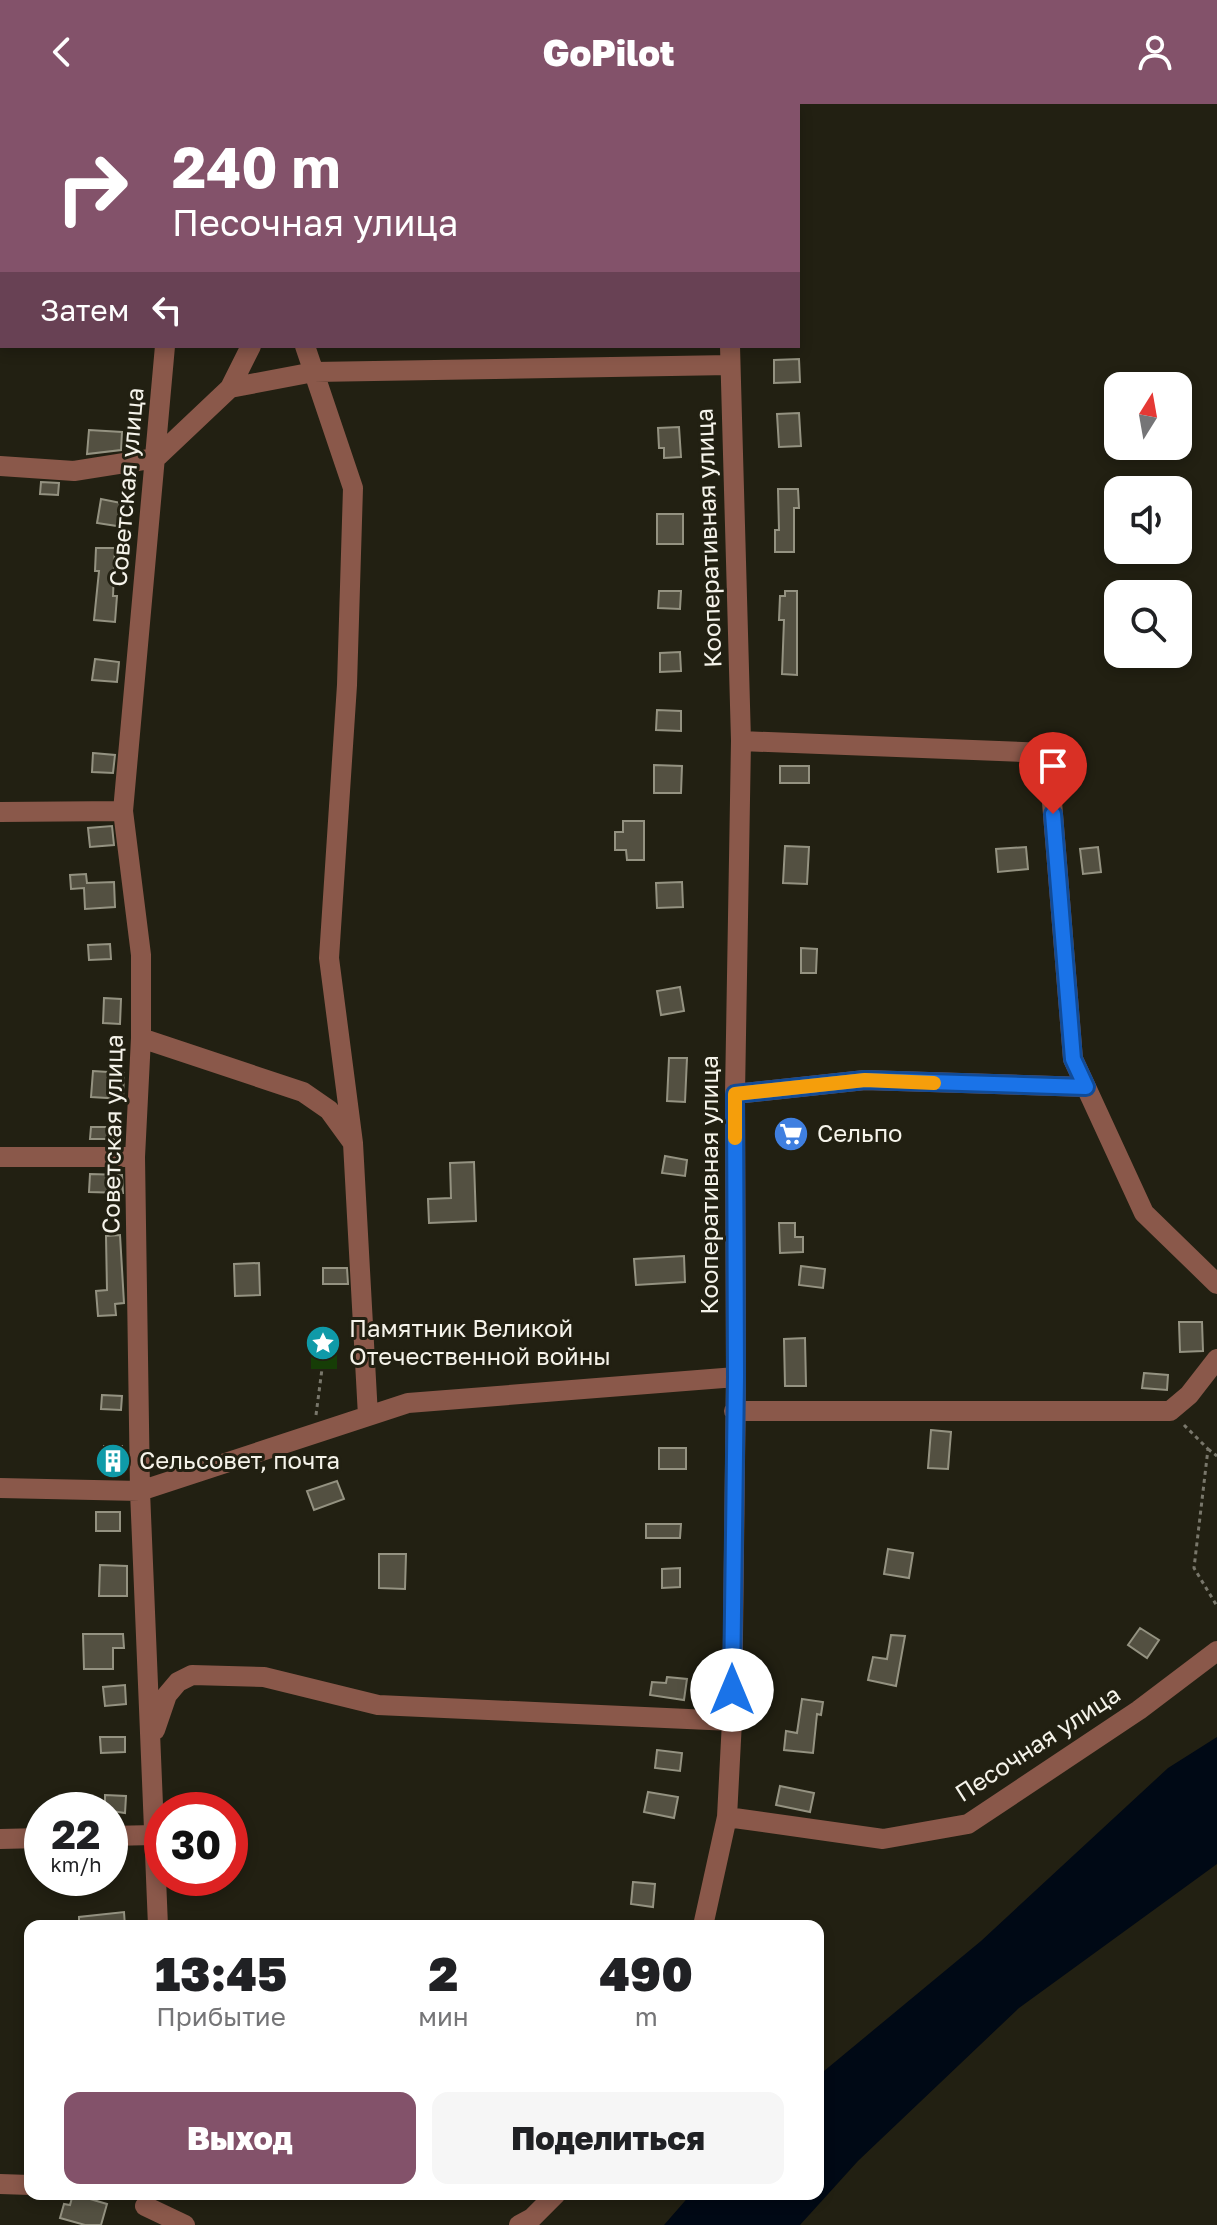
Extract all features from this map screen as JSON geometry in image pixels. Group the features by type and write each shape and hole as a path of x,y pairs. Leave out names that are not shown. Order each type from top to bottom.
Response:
{"street":[{"name":"Советская улица","path":"152,1792 140,1491 135,1157 141,1038 141,955 123,811 165,348"},
{"path":"0,466 74,471 156,458 230,388 250,348"},
{"path":"306,348 353,488 347,685 329,958 353,1143 368,1416"},
{"path":"230,388 314,372 730,356"},
{"name":"Кооперативная улица","path":"704,1920 727,1817 732,1721 735,1094 741,741 730,356"},
{"path":"741,741 1048,753 1073,1059 1144,1213 1217,1284"},
{"path":"0,812 123,811"},
{"path":"141,1038 303,1092 329,1110 353,1143"},
{"path":"735,1094 865,1080 1086,1087"},
{"path":"0,1157 135,1157"},
{"path":"734,1411 1170,1411 1189,1395 1217,1359"},
{"path":"0,1488 140,1491 408,1403 736,1377"},
{"name":"Песочная улица","path":"727,1817 883,1839 968,1824 1139,1710 1217,1651"},
{"path":"150,1745 167,1695 178,1682 192,1675 264,1677 378,1705 732,1721"},
{"path":"0,1839 24,1838"},
{"name":"Советская улица","path":"157,1896 158,1920"},
{"path":"0,2184 24,2185"},
{"path":"519,2225 532,2218 550,2200"},
{"path":"144,2208 185,2225"}],"path":[{"path":"313,1434 322,1369"},
{"path":"1170,1411 1217,1456"},
{"path":"1208,1449 1194,1568 1217,1606"}],"green space":[{"path":"311,1333 337,1333 337,1369 311,1369"}],"shaded area":[{"path":"1217,1737 1217,1864 1019,2008 858,2161 824,2199 824,2071 981,1941 1168,1768"},
{"path":"686,2200 823,2200 800,2225 664,2225"}],"building":[{"path":"799,359 800,382 774,383 774,360"},
{"path":"799,413 801,446 779,447 777,414"},
{"path":"679,427 681,457 664,458 664,448 659,448 658,428"},
{"path":"89,430 122,432 121,450 87,454"},
{"path":"41,482 59,483 58,495 40,494"},
{"path":"778,489 798,489 799,508 794,508 794,552 775,552 775,530 779,530"},
{"path":"101,499 121,503 117,526 97,523"},
{"path":"657,514 683,514 683,544 657,544"},
{"path":"96,548 115,548 115,622 94,620 99,571 95,571"},
{"path":"659,591 681,591 680,609 658,608"},
{"path":"785,591 797,591 797,675 782,674 784,620 779,620 780,596 785,596"},
{"path":"680,652 681,671 660,672 660,653"},
{"path":"95,659 119,662 117,682 92,680"},
{"path":"657,710 681,711 681,731 656,730"},
{"path":"93,753 115,755 113,773 92,772"},
{"path":"654,765 682,766 681,793 654,793"},
{"path":"780,766 809,766 809,783 780,783"},
{"path":"623,821 644,821 644,860 627,860 626,850 615,850 615,832 623,832"},
{"path":"112,826 114,845 90,847 88,828"},
{"path":"785,846 809,847 807,884 783,883"},
{"path":"1026,847 1028,869 998,872 996,849"},
{"path":"1098,847 1101,872 1083,874 1080,849"},
{"path":"86,874 87,883 114,882 115,907 85,909 84,888 71,889 70,875"},
{"path":"682,882 683,907 657,908 656,883"},
{"path":"110,944 111,959 89,960 88,945"},
{"path":"801,948 817,949 816,973 801,973"},
{"path":"680,987 684,1011 661,1015 657,991"},
{"path":"104,998 121,999 120,1024 103,1023"},
{"path":"669,1058 687,1058 685,1102 667,1101"},
{"path":"93,1071 124,1073 123,1099 91,1097"},
{"name":"Сельпо","path":"784,1120 799,1120 798,1149 783,1148"},
{"path":"91,1127 114,1127 114,1139 90,1139"},
{"path":"665,1156 687,1160 685,1176 662,1173"},
{"path":"474,1162 476,1221 429,1223 428,1199 451,1198 450,1163"},
{"path":"90,1174 122,1175 123,1193 89,1192"},
{"path":"779,1223 795,1223 795,1237 803,1237 803,1252 780,1253"},
{"path":"120,1235 124,1303 115,1304 116,1315 98,1316 96,1291 107,1290 106,1236"},
{"path":"684,1256 685,1282 636,1285 634,1259"},
{"path":"259,1263 260,1295 235,1296 234,1264"},
{"path":"801,1266 825,1269 823,1288 799,1285"},
{"path":"323,1268 347,1268 348,1284 323,1284"},
{"path":"1179,1322 1202,1322 1203,1351 1180,1352"},
{"path":"805,1338 806,1386 785,1386 784,1339"},
{"path":"1144,1373 1168,1375 1167,1390 1142,1388"},
{"name":"Сельсовет, почта","path":"102,1395 122,1396 121,1410 101,1409"},
{"path":"931,1430 951,1432 948,1469 928,1468"},
{"name":"Сельсовет, почта","path":"104,1446 122,1446 122,1475 104,1475"},
{"path":"659,1448 686,1448 686,1469 659,1469"},
{"path":"337,1481 344,1499 314,1510 307,1491"},
{"path":"96,1512 120,1512 120,1531 96,1531"},
{"path":"646,1524 681,1524 680,1538 646,1538"},
{"path":"888,1549 913,1553 909,1578 884,1574"},
{"path":"379,1554 406,1554 405,1589 379,1588"},
{"path":"100,1565 127,1566 127,1596 99,1596"},
{"path":"680,1568 680,1587 662,1588 662,1569"},
{"path":"1140,1628 1159,1640 1147,1658 1128,1645"},
{"path":"83,1634 123,1634 124,1648 113,1648 113,1669 84,1669"},
{"path":"891,1635 905,1636 896,1686 868,1680 873,1657 887,1659"},
{"path":"667,1677 687,1679 684,1700 650,1695 652,1682 666,1683"},
{"path":"125,1685 126,1704 105,1706 103,1687"},
{"path":"802,1699 823,1702 821,1715 817,1714 813,1753 784,1750 786,1731 797,1733"},
{"path":"100,1737 125,1737 125,1752 101,1753"},
{"path":"657,1750 682,1753 680,1771 655,1768"},
{"path":"780,1786 814,1793 810,1812 776,1805"},
{"path":"648,1792 678,1797 674,1818 644,1812"},
{"path":"633,1882 655,1884 653,1907 631,1904"},
{"path":"124,1912 125,1920 79,1920 79,1917"},
{"path":"71,2200 93,2200 107,2204 101,2225 85,2225 60,2218 64,2204 70,2205"}],"slow traffic":[{"path":"735,1138 735,1094 865,1080 934,1083"}],"place":[{"name":"Сельпо","path":"791,1134"},
{"name":"Памятник Великой Отечественной войны","path":"323,1343"},
{"name":"Сельсовет, почта","path":"113,1461"}],"route":[{"path":"732,1690 736,1377 735,1094 865,1080 1086,1087 1073,1059 1053,814"}]}
